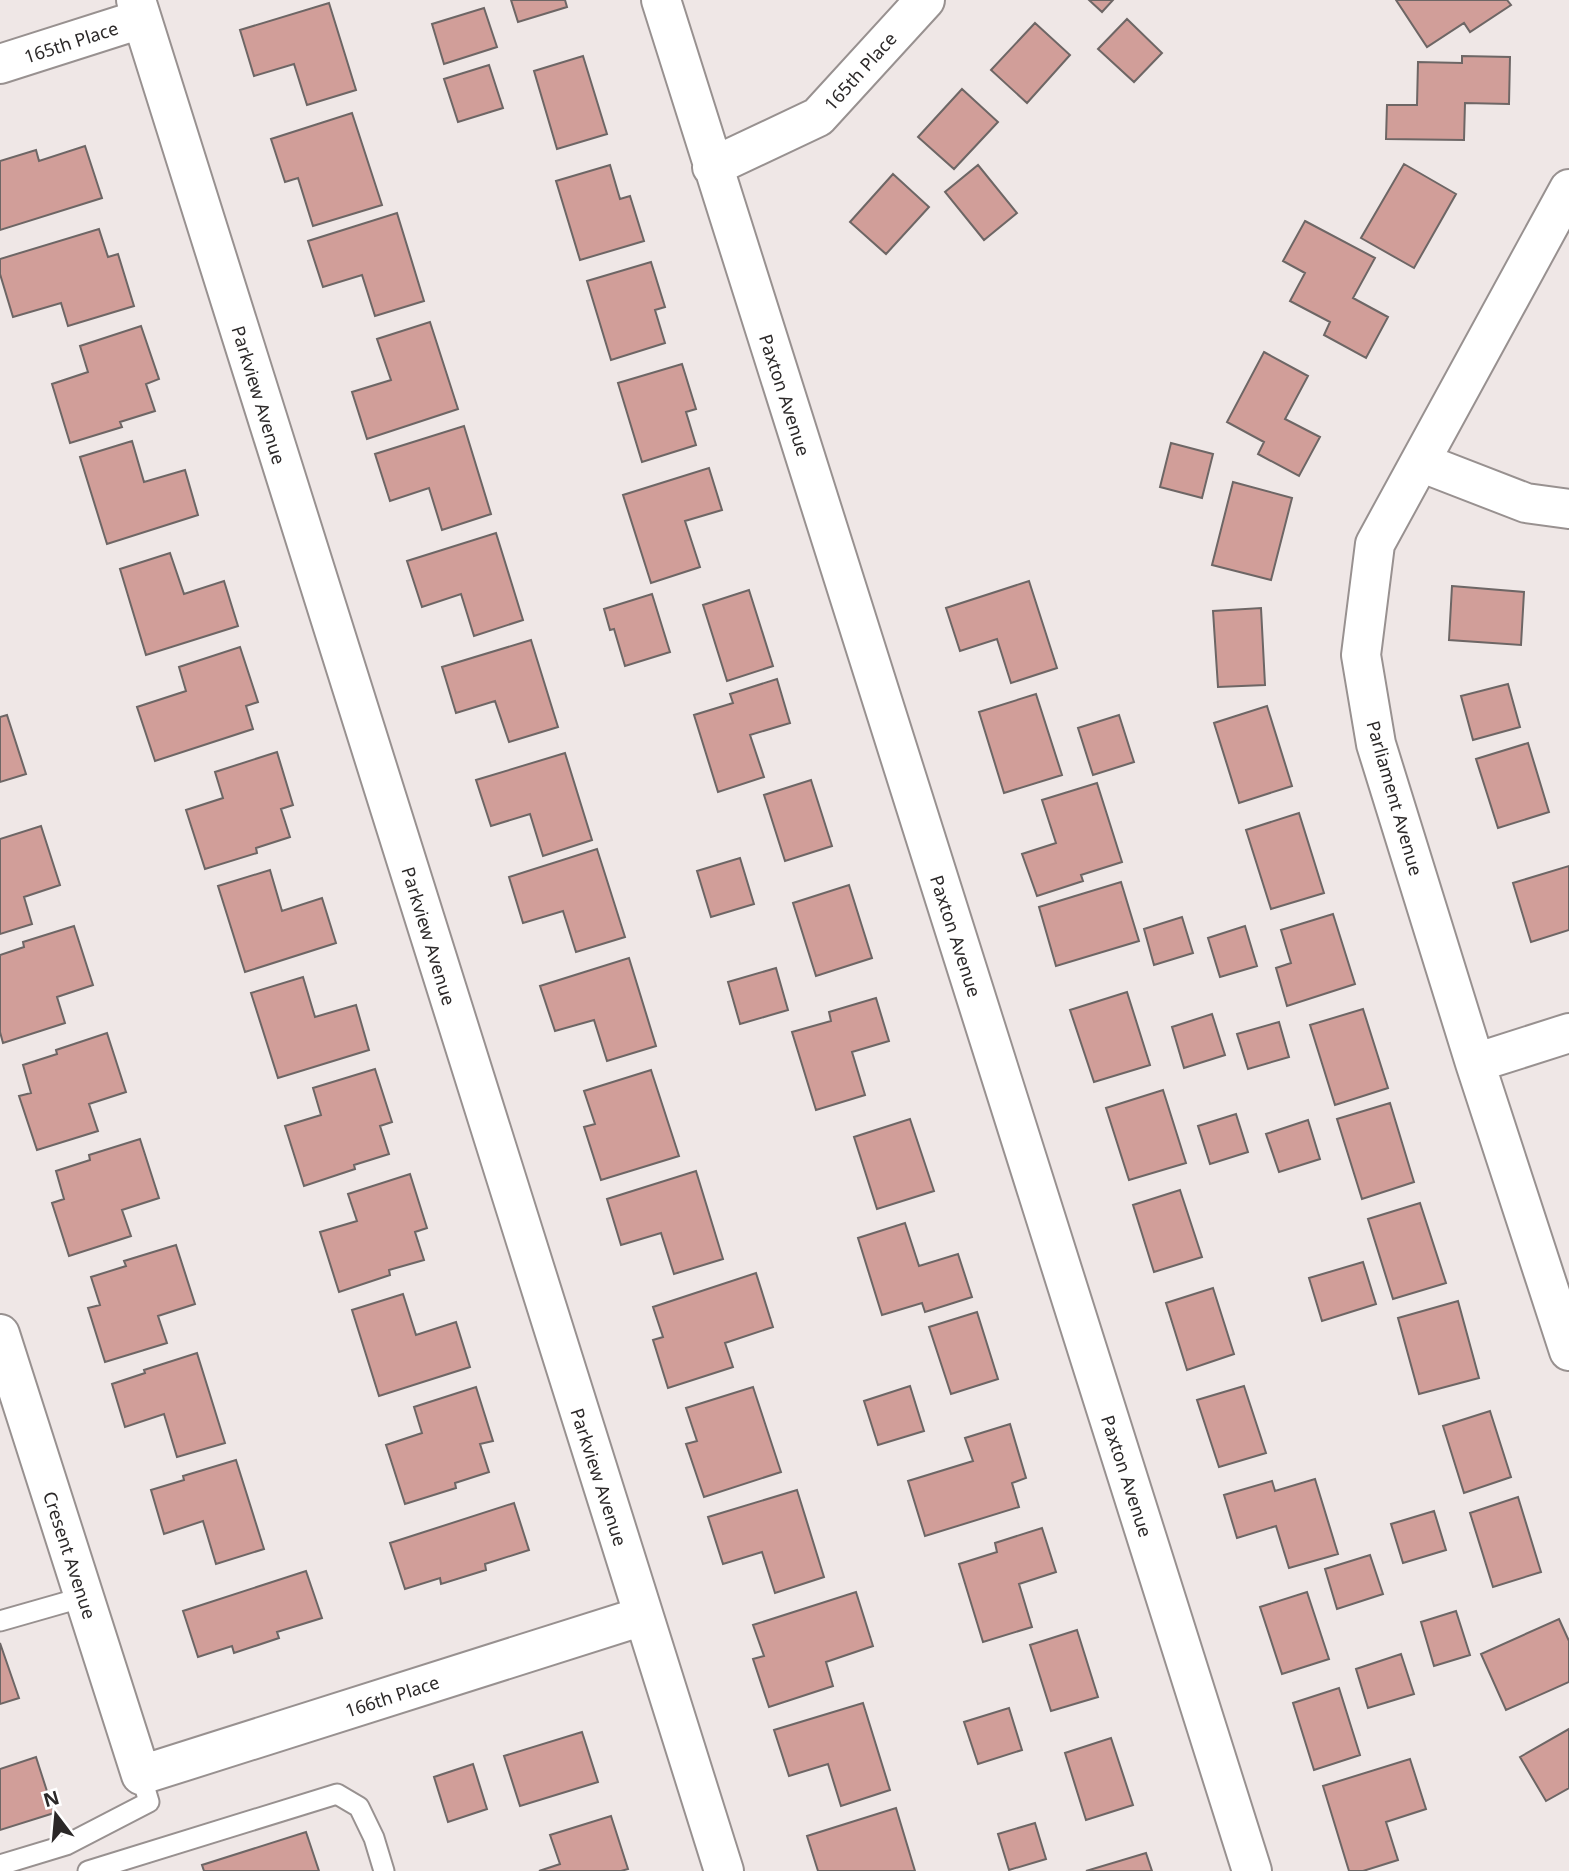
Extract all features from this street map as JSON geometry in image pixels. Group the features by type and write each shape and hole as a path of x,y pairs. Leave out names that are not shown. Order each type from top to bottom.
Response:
{"street":[{"name":"Paxton Avenue","path":"661,0 1252,1871"},
{"name":"165th Place","path":"712,167 818,117 925,0"},
{"name":"165th Place","path":"0,64 139,10"},
{"name":"Parkview Avenue","path":"139,10 724,1871"},
{"name":"Parliament Avenue","path":"1569,189 1375,544 1361,655 1376,744 1475,1063 1569,1351"},
{"path":"1420,462 1526,503 1569,509"},
{"path":"1475,1063 1569,1033"},
{"name":"Cresent Avenue","path":"0,1334 141,1775"},
{"name":"166th Place","path":"141,1775 643,1616"}],"lane":[{"path":"0,1621 84,1597"},
{"path":"0,1865 66,1845 149,1802 141,1775"},
{"path":"88,1871 337,1794 359,1807 374,1838 384,1871"}],"building":[{"path":"511,0 565,0 567,7 518,22"},
{"path":"1089,0 1113,0 1102,12"},
{"path":"1396,0 1507,0 1511,5 1470,32 1464,23 1427,47"},
{"path":"329,3 356,90 307,105 294,64 254,76 240,30"},
{"path":"484,8 497,47 444,64 432,24"},
{"path":"1127,19 1162,53 1134,82 1098,49"},
{"path":"1035,23 1070,55 1027,103 991,70"},
{"path":"583,56 607,134 557,149 534,71"},
{"path":"1462,56 1510,57 1509,104 1465,103 1464,140 1386,139 1387,105 1417,105 1418,62 1462,63"},
{"path":"489,65 503,108 458,122 444,79"},
{"path":"962,89 998,122 954,169 918,137"},
{"path":"352,113 382,205 313,226 298,178 285,182 271,139"},
{"path":"85,146 102,198 0,230 0,161 36,150 39,161"},
{"path":"1404,164 1456,194 1414,268 1361,238"},
{"path":"610,165 620,199 630,196 644,241 580,260 556,181"},
{"path":"978,165 1017,213 984,240 945,192"},
{"path":"893,174 929,207 886,254 850,222"},
{"path":"397,213 424,301 375,316 362,275 323,287 308,241"},
{"path":"1305,221 1375,258 1353,298 1388,317 1366,358 1324,335 1330,322 1290,301 1305,273 1283,261"},
{"path":"99,229 108,257 118,254 134,306 68,326 61,303 13,317 0,274 0,259"},
{"path":"651,262 665,307 655,310 665,343 611,360 587,281"},
{"path":"430,322 458,409 367,439 352,392 391,380 377,339"},
{"path":"141,326 159,379 146,384 155,411 120,422 122,427 70,443 52,384 88,372 80,346"},
{"path":"1264,352 1308,376 1285,419 1320,437 1299,476 1258,454 1264,442 1227,422"},
{"path":"682,364 696,409 686,412 696,445 642,462 618,383"},
{"path":"464,426 491,514 442,530 429,488 390,501 375,454"},
{"path":"132,441 144,482 185,470 198,515 107,544 80,457"},
{"path":"1171,443 1213,454 1202,498 1160,487"},
{"path":"709,468 722,510 685,521 700,567 651,583 623,495"},
{"path":"1233,482 1292,498 1271,580 1212,565"},
{"path":"496,533 523,620 474,636 461,594 422,607 407,561"},
{"path":"170,553 184,594 224,581 238,626 146,655 120,569"},
{"path":"1029,581 1057,668 1011,683 997,639 960,651 946,608"},
{"path":"1452,586 1524,592 1521,645 1449,640"},
{"path":"749,590 773,666 727,681 703,605"},
{"path":"652,594 670,652 625,666 614,629 610,630 604,609"},
{"path":"1261,608 1265,685 1218,687 1213,611"},
{"path":"531,640 558,727 509,742 495,701 456,713 442,667"},
{"path":"240,647 258,702 246,706 253,729 155,761 137,707 186,691 179,667"},
{"path":"777,679 790,723 750,735 764,777 718,792 694,715 733,703 730,694"},
{"path":"1508,684 1520,727 1473,740 1461,696"},
{"path":"1036,694 1062,775 1004,793 979,712"},
{"path":"1267,706 1292,786 1239,803 1214,723"},
{"path":"7,715 26,774 0,782 0,717"},
{"path":"1119,715 1134,762 1093,775 1078,728"},
{"path":"1528,743 1549,812 1498,828 1476,759"},
{"path":"277,752 293,805 281,809 290,837 256,848 257,853 205,869 186,810 223,798 215,772"},
{"path":"565,753 592,840 543,856 530,814 491,826 476,780"},
{"path":"811,780 832,846 785,861 764,795"},
{"path":"1097,783 1122,862 1081,875 1083,881 1037,896 1022,854 1056,843 1042,800"},
{"path":"1299,813 1324,893 1271,909 1246,830"},
{"path":"41,826 60,885 24,897 32,924 0,934 0,839"},
{"path":"597,849 625,937 576,952 563,911 523,923 509,877"},
{"path":"740,858 754,904 711,917 697,871"},
{"path":"1569,866 1569,930 1531,942 1513,883"},
{"path":"270,870 282,911 322,898 336,943 245,972 218,886"},
{"path":"1121,882 1139,941 1056,966 1039,907"},
{"path":"849,885 872,958 816,976 793,903"},
{"path":"1333,914 1355,984 1287,1006 1276,968 1291,963 1281,930"},
{"path":"1182,917 1193,953 1154,965 1144,929"},
{"path":"74,926 93,985 57,997 65,1023 3,1043 0,1032 0,955 24,947 23,942"},
{"path":"1245,926 1257,966 1220,977 1208,938"},
{"path":"629,958 656,1046 607,1061 594,1020 555,1031 540,986"},
{"path":"776,968 788,1010 740,1024 728,982"},
{"path":"303,977 315,1017 356,1005 369,1050 278,1078 251,993"},
{"path":"1127,992 1150,1065 1094,1082 1070,1010"},
{"path":"876,998 889,1041 852,1052 865,1095 816,1110 792,1032 831,1021 829,1012"},
{"path":"1363,1009 1388,1088 1335,1105 1310,1025"},
{"path":"1212,1014 1225,1055 1184,1068 1172,1027"},
{"path":"1279,1022 1289,1057 1248,1069 1237,1034"},
{"path":"107,1033 126,1092 89,1104 98,1131 37,1150 19,1096 31,1093 23,1065 57,1054 56,1050"},
{"path":"375,1069 392,1122 380,1126 389,1154 304,1186 285,1126 321,1115 313,1088"},
{"path":"651,1070 679,1156 601,1180 584,1127 595,1124 584,1091"},
{"path":"1163,1090 1186,1163 1129,1180 1106,1108"},
{"path":"1390,1103 1414,1182 1362,1199 1337,1119"},
{"path":"1236,1114 1248,1152 1210,1164 1198,1126"},
{"path":"910,1119 934,1191 877,1209 854,1137"},
{"path":"1308,1120 1320,1159 1279,1172 1266,1134"},
{"path":"140,1139 159,1198 122,1210 131,1236 69,1256 52,1203 64,1199 56,1171 90,1160 89,1155"},
{"path":"696,1171 723,1259 674,1274 661,1233 621,1245 607,1199"},
{"path":"410,1174 427,1228 415,1232 424,1260 389,1270 390,1275 339,1292 320,1232 357,1221 348,1194"},
{"path":"1180,1190 1202,1257 1154,1272 1133,1205"},
{"path":"1420,1203 1446,1283 1393,1299 1368,1219"},
{"path":"905,1223 919,1266 958,1254 972,1297 925,1312 922,1303 882,1315 858,1238"},
{"path":"176,1245 195,1304 158,1316 167,1343 105,1362 88,1308 100,1305 91,1277 126,1266 124,1261"},
{"path":"1363,1262 1376,1304 1322,1321 1309,1278"},
{"path":"756,1273 773,1327 725,1343 733,1367 668,1388 653,1340 663,1337 653,1307"},
{"path":"1213,1288 1234,1354 1187,1370 1166,1303"},
{"path":"403,1294 416,1335 456,1322 470,1367 379,1396 352,1310"},
{"path":"1458,1301 1479,1378 1419,1394 1398,1318"},
{"path":"977,1312 998,1379 951,1394 929,1327"},
{"path":"197,1353 225,1443 177,1457 164,1414 125,1427 112,1384 145,1373 144,1370"},
{"path":"910,1386 924,1431 878,1445 864,1401"},
{"path":"1244,1386 1266,1453 1219,1467 1197,1400"},
{"path":"476,1387 493,1441 480,1444 489,1472 455,1483 456,1488 405,1504 386,1445 422,1433 414,1407"},
{"path":"753,1387 781,1472 704,1497 686,1444 697,1441 686,1408"},
{"path":"1490,1411 1511,1477 1464,1493 1443,1426"},
{"path":"1010,1424 1026,1478 1012,1483 1019,1507 925,1536 908,1481 973,1461 965,1438"},
{"path":"236,1460 264,1549 216,1564 203,1521 164,1534 151,1490 184,1480 183,1476"},
{"path":"1315,1479 1338,1554 1289,1568 1276,1526 1237,1538 1224,1495 1272,1481 1275,1491"},
{"path":"797,1490 824,1577 775,1593 762,1552 723,1564 708,1517"},
{"path":"1518,1497 1541,1572 1493,1587 1470,1513"},
{"path":"514,1503 529,1550 485,1564 486,1570 441,1584 440,1578 405,1589 390,1543"},
{"path":"1434,1511 1446,1550 1403,1563 1391,1524"},
{"path":"1042,1528 1056,1572 1019,1584 1032,1627 983,1642 959,1564 997,1552 995,1543"},
{"path":"1370,1555 1383,1594 1337,1609 1325,1569"},
{"path":"306,1571 322,1618 277,1632 279,1638 234,1653 232,1646 198,1657 183,1611"},
{"path":"856,1592 873,1646 826,1662 833,1686 769,1707 753,1659 764,1656 753,1625"},
{"path":"1307,1592 1329,1659 1282,1674 1260,1607"},
{"path":"1456,1611 1470,1655 1434,1666 1421,1622"},
{"path":"1559,1619 1569,1641 1569,1682 1506,1710 1481,1654"},
{"path":"1077,1630 1098,1697 1051,1711 1030,1645"},
{"path":"0,1643 19,1698 0,1704"},
{"path":"1401,1654 1414,1694 1368,1708 1356,1669"},
{"path":"1339,1688 1360,1755 1314,1770 1293,1703"},
{"path":"863,1703 890,1790 841,1806 828,1764 789,1776 774,1730"},
{"path":"1009,1708 1022,1750 978,1764 964,1722"},
{"path":"1569,1729 1569,1788 1546,1801 1520,1757"},
{"path":"582,1732 598,1782 520,1806 504,1756"},
{"path":"1111,1738 1133,1805 1086,1820 1065,1753"},
{"path":"36,1757 54,1813 0,1830 0,1769"},
{"path":"1410,1759 1426,1809 1386,1822 1398,1860 1363,1871 1349,1871 1323,1786"},
{"path":"473,1764 487,1809 448,1822 434,1777"},
{"path":"896,1808 915,1871 818,1871 807,1836"},
{"path":"611,1816 628,1869 539,1871 560,1864 550,1835"},
{"path":"1035,1823 1046,1859 1009,1870 998,1834"},
{"path":"306,1832 319,1871 204,1871 202,1865"},
{"path":"1146,1853 1152,1871 1086,1871"}]}
